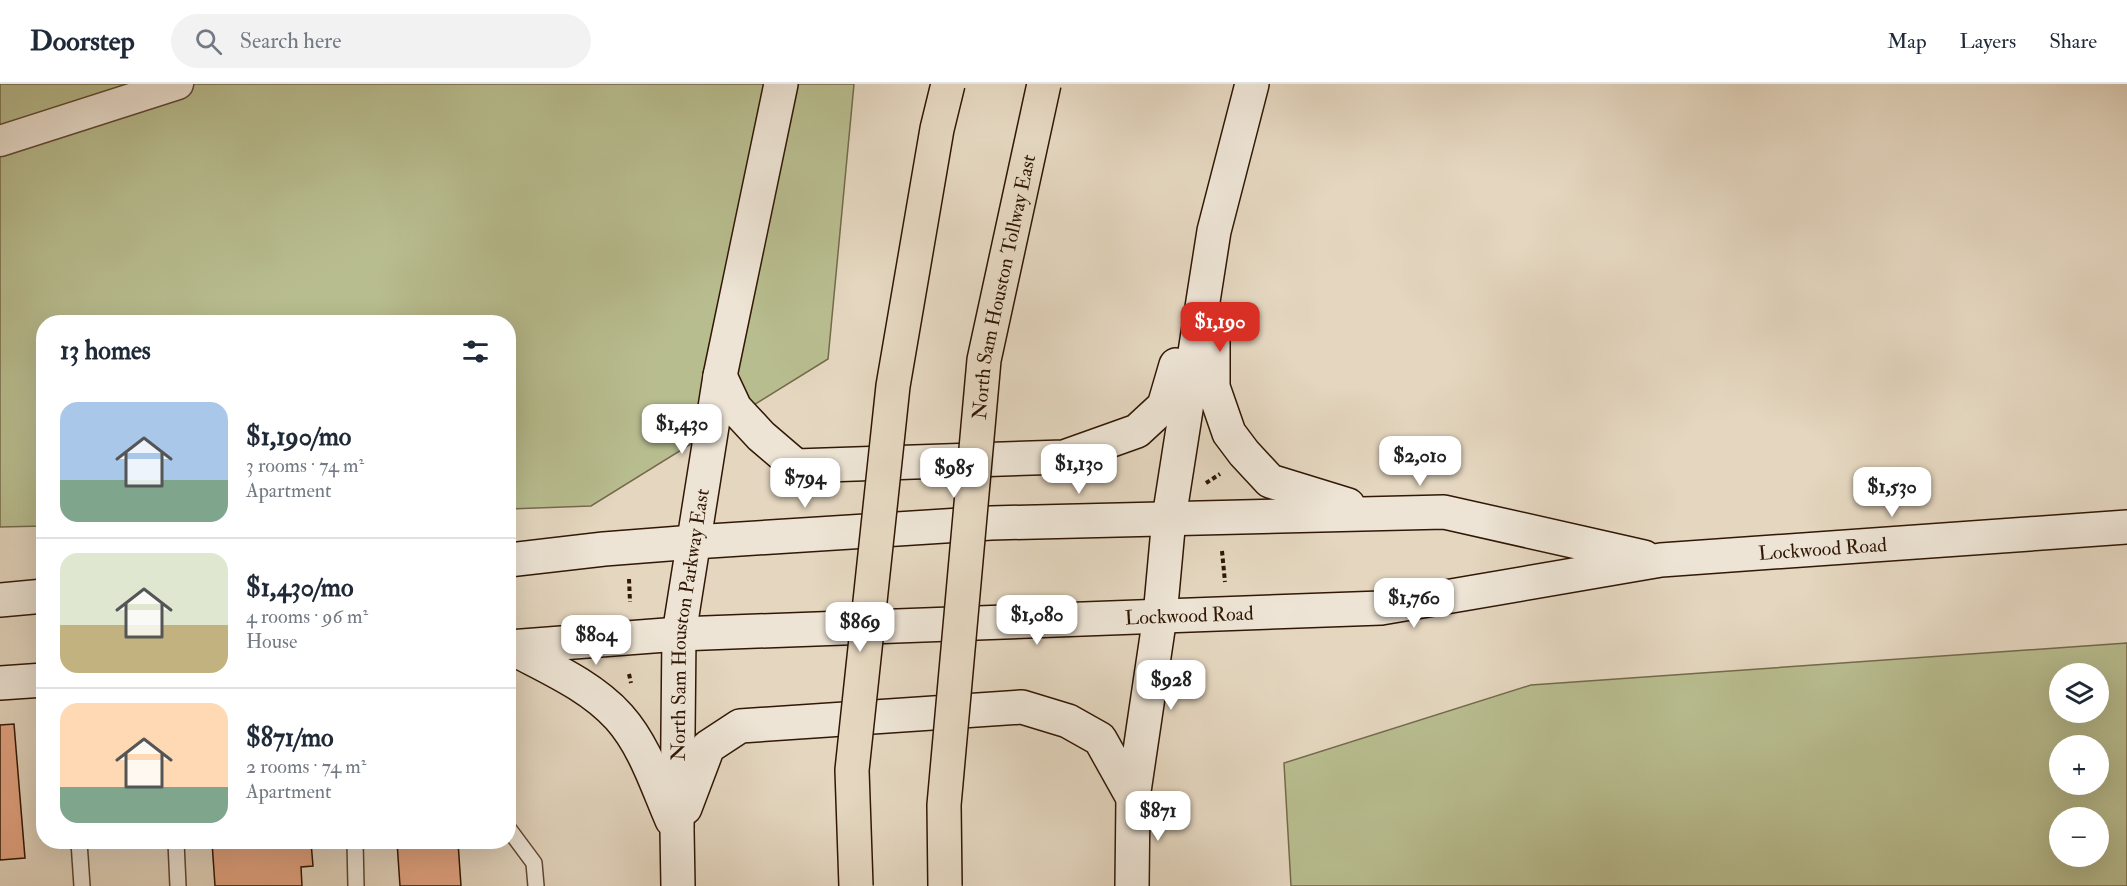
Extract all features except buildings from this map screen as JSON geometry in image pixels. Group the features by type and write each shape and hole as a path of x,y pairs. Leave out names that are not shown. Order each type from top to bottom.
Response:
{"highway":[{"path":"856,886 852,770 891,398 937,129 948,84"},
{"name":"North Sam Houston Tollway East","path":"945,886 944,805 984,360 1044,84"}],"main road":[{"name":"North Sam Houston Parkway East","path":"678,886 680,634 720,376 781,84"},
{"path":"720,376 735,408 761,436 796,466 1064,457 1137,431 1164,406 1214,231 1252,84"},
{"path":"1214,231 1213,387 1229,434 1270,481 1376,513"},
{"path":"1132,886 1133,798 1160,616 1169,518 1214,231"},
{"name":"Lockwood Road","path":"516,559 694,542 991,523 1444,512 1661,560"},
{"name":"Lockwood Road","path":"516,646 680,634 1381,609 1661,560 2127,527"},
{"path":"0,600 36,597"},
{"path":"516,651 582,686 618,716 638,744 677,830"},
{"path":"0,682 36,680"},
{"path":"677,830 708,747 740,726 1022,707 1068,721 1100,739 1133,798"}],"street":[{"path":"0,141 178,84"}],"lane":[{"path":"516,839 534,863 536,886"},
{"path":"79,849 82,886"},
{"path":"176,849 178,886"},
{"path":"355,849 356,886"}],"path":[{"path":"1222,551 1225,586"},
{"path":"629,569 630,602"}],"green space":[{"path":"0,84 854,84 828,359 591,506 516,509 516,315 36,315 36,526 0,527"},
{"path":"2127,643 2127,886 1291,886 1284,763 1531,685"}]}
